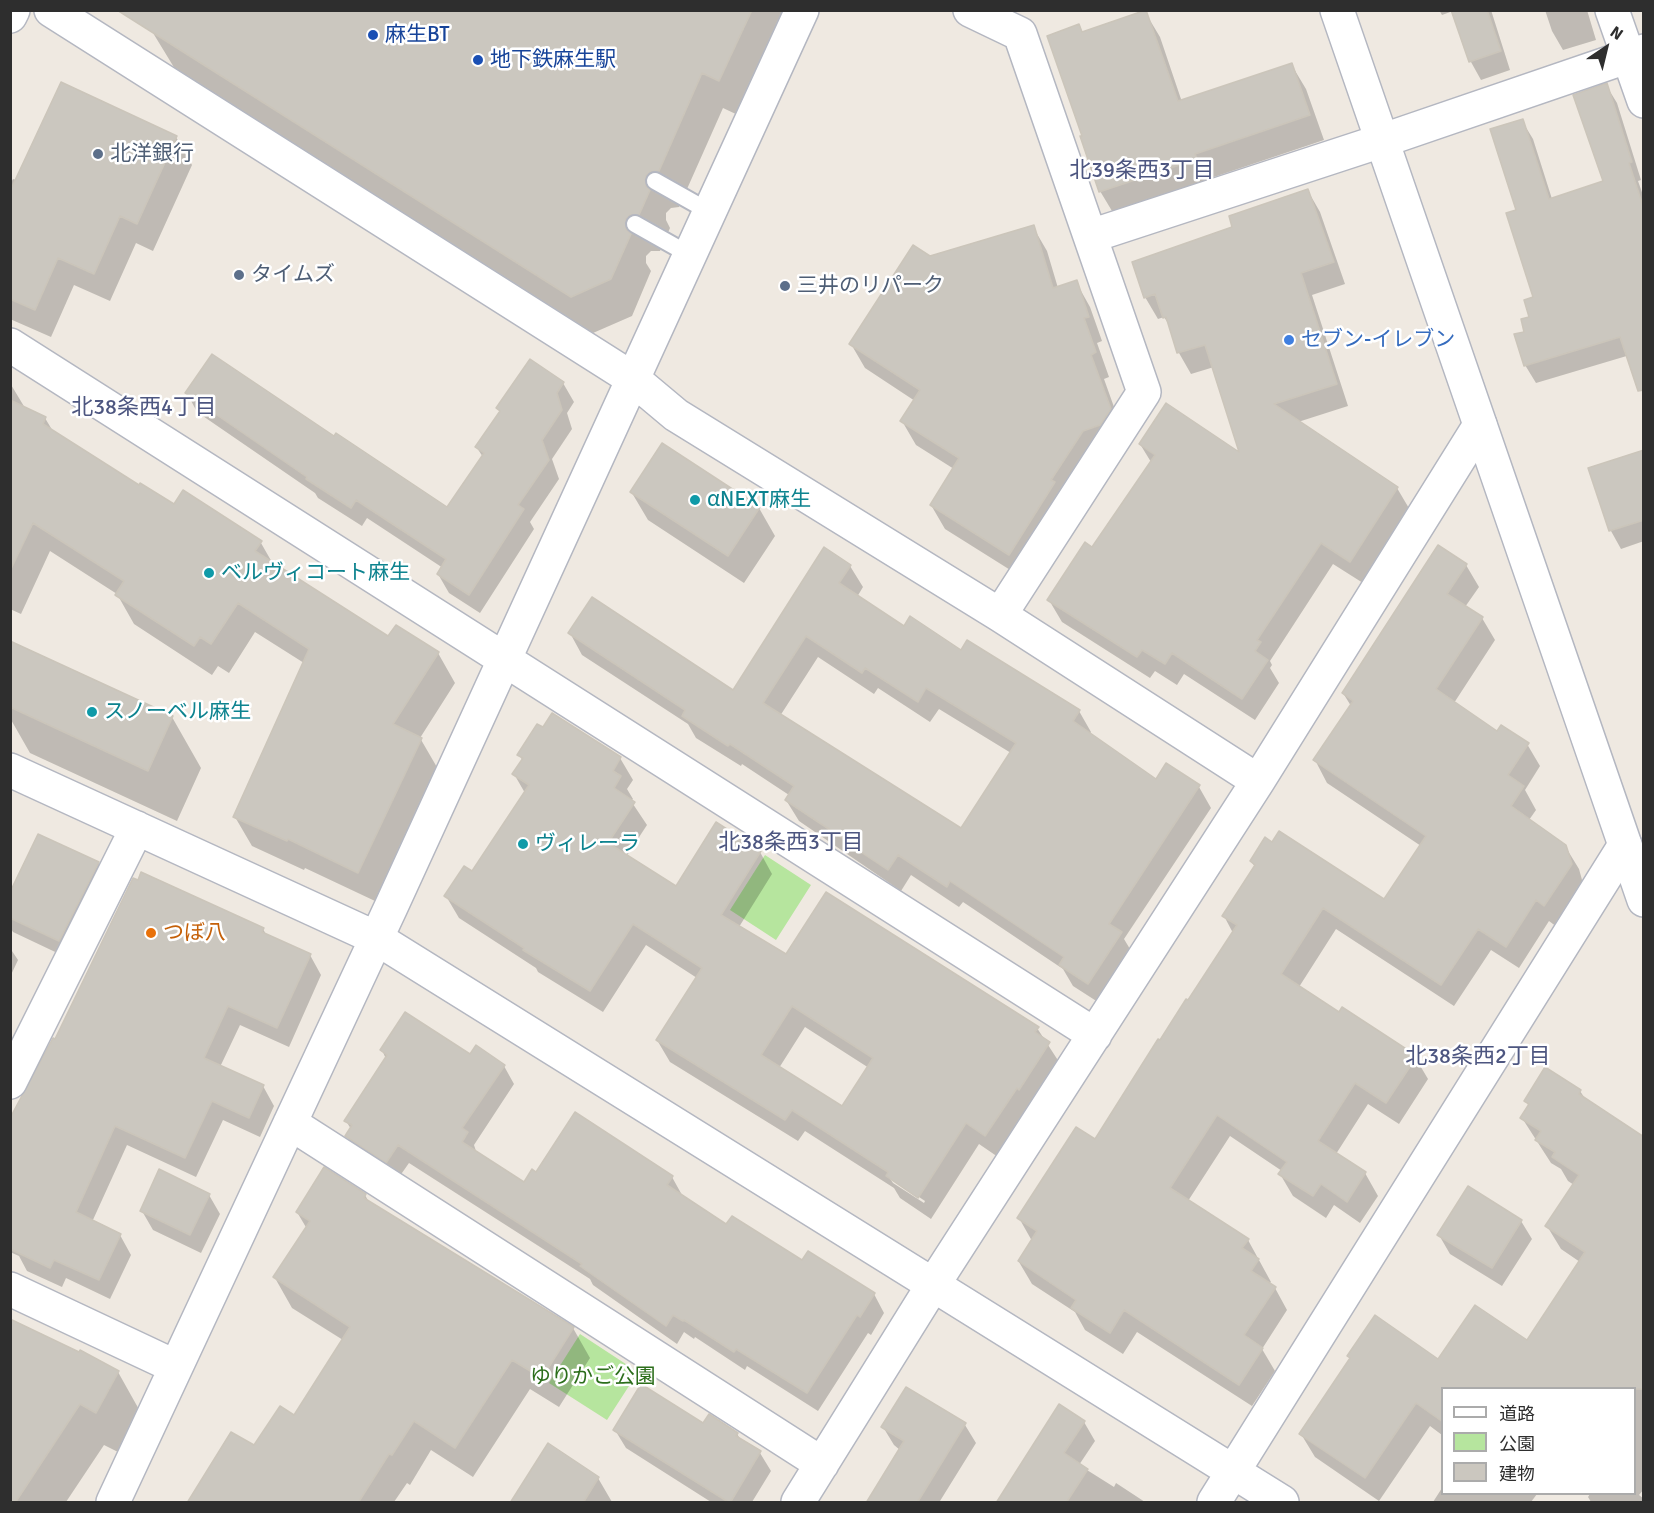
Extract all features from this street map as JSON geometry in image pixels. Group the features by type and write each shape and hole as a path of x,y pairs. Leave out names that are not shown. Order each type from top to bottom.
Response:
{"street":[{"path":"10,16 13,10"},
{"path":"51,10 633,379 676,415 1000,615 1258,781"},
{"path":"113,1503 505,659 802,10"},
{"path":"970,10 1020,34 1144,392 1000,615"},
{"path":"1337,10 1644,900"},
{"path":"1612,10 1636,54 1644,101"},
{"path":"1091,236 1636,54"},
{"path":"10,345 1095,1035"},
{"path":"798,1503 933,1285 1258,781 1479,425"},
{"path":"10,770 376,938 1282,1503"},
{"path":"10,1082 137,828"},
{"path":"1214,1503 1624,844"},
{"path":"290,1123 822,1464"},
{"path":"10,1289 176,1367"}],"lane":[{"path":"654,181 710,212"},
{"path":"635,224 690,255"}],"green space":[{"path":"765,855 811,885 776,940 730,910"},
{"name":"ゆりかご公園","path":"580,1334 638,1372 607,1420 549,1383"}],"building":[{"path":"117,10 752,10 719,81 702,73 659,171 650,172 646,176 646,186 650,190 639,215 630,215 626,219 626,229 631,234 611,279 571,297"},
{"path":"1146,10 1178,101 1292,63 1310,115 1195,154 1197,159 1099,192 1047,36 1079,24 1082,32"},
{"path":"1451,10 1487,10 1501,51 1469,62"},
{"path":"61,82 177,136 137,224 120,216 94,274 58,258 35,310 10,299 10,191"},
{"path":"1607,83 1644,209 1644,390 1638,391 1620,337 1524,366 1514,334 1524,332 1521,319 1529,317 1524,300 1533,297 1506,213 1516,210 1490,129 1523,119 1549,199 1603,181 1573,95"},
{"path":"1308,189 1334,262 1301,273 1337,384 1274,404 1398,487 1350,562 1321,543 1257,640 1261,642 1255,651 1268,660 1242,699 1172,653 1165,664 1142,650 1137,657 1047,600 1085,542 1092,547 1155,455 1139,444 1166,403 1239,452 1205,345 1177,353 1166,317 1163,318 1155,294 1144,298 1132,262 1232,227 1229,216"},
{"path":"1034,225 1053,288 1077,280 1089,317 1084,318 1096,352 1091,355 1111,409 1100,425 1083,431 1051,480 1055,482 1009,555 930,505 959,458 900,421 920,390 849,344 913,245 930,256"},
{"path":"212,354 334,436 336,433 447,507 484,453 475,447 500,411 496,408 530,359 564,382 557,393 562,410 542,440 549,460 518,505 524,509 469,595 437,574 446,559 356,500 351,508 185,393"},
{"path":"10,400 46,417 43,424 139,485 140,483 174,504 183,490 262,541 255,551 388,636 396,625 439,652 393,724 422,738 358,873 288,839 287,841 233,817 309,649 238,603 211,644 200,637 194,646 115,595 124,581 33,523 10,571"},
{"name":"αNEXT麻生","path":"662,443 760,507 728,556 630,492"},
{"path":"1644,450 1644,520 1609,531 1588,468"},
{"path":"1438,545 1467,564 1447,594 1483,617 1436,689 1497,731 1501,725 1529,743 1508,775 1524,786 1511,806 1566,845 1572,864 1544,906 1536,900 1506,947 1478,929 1441,985 1323,908 1281,974 1339,1012 1342,1007 1417,1056 1386,1103 1355,1083 1318,1141 1366,1172 1347,1202 1321,1184 1313,1196 1278,1174 1287,1162 1217,1115 1170,1188 1249,1239 1242,1248 1259,1259 1251,1271 1276,1287 1244,1335 1263,1348 1239,1385 1124,1310 1110,1333 1071,1308 1076,1300 1018,1261 1037,1231 1017,1218 1076,1127 1095,1139 1158,1039 1160,1040 1186,999 1188,1000 1237,925 1222,916 1255,865 1250,861 1265,837 1272,842 1279,831 1384,899 1426,836 1313,760 1353,701 1342,693"},
{"path":"824,547 851,565 839,583 904,626 910,616 961,650 967,640 1080,710 1073,721 1156,779 1166,763 1200,785 1109,924 1122,932 1088,984 1059,965 1064,957 950,881 947,887 898,855 888,870 855,848 785,800 794,786 682,716 685,710 568,633 592,597 733,690","holes":["806,636 862,673 865,668 918,702 926,688 1016,743 961,828 763,703"]},
{"name":"スノーベル麻生","path":"10,641 173,716 148,771 10,707"},
{"path":"552,713 621,757 613,771 621,776 614,788 635,802 608,843 676,886 716,822 761,851 721,915 786,954 826,892 1039,1027 1035,1032 1050,1042 1019,1090 1017,1088 985,1136 966,1123 918,1198 886,1176 888,1172 792,1110 785,1120 656,1040 702,968 633,924 590,991 523,950 524,948 444,896 464,866 472,871 529,785 512,774 523,758 517,755 537,724 543,727","holes":["792,1006 873,1058 842,1106 761,1055"]},
{"path":"38,834 99,862 59,941 10,918 10,892"},
{"path":"141,872 264,928 262,932 311,954 277,1028 228,1006 204,1058 264,1085 249,1118 212,1101 185,1158 115,1126 76,1212 121,1234 99,1280 54,1260 50,1268 10,1249 10,1118 53,1038 55,1039 133,878 138,880"},
{"path":"405,1012 470,1054 476,1045 505,1065 462,1128 468,1132 462,1142 524,1182 532,1169 536,1172 575,1112 673,1176 667,1185 726,1224 732,1216 802,1260 808,1251 875,1293 860,1317 857,1315 807,1393 736,1349 734,1352 684,1320 673,1315 666,1326 580,1266 582,1264 398,1145 386,1163 345,1136 352,1125 344,1121 387,1055 380,1050"},
{"path":"1545,1067 1581,1090 1579,1094 1644,1137 1644,1389 1636,1389 1636,1387 1441,1387 1441,1421 1416,1403 1365,1478 1299,1434 1350,1358 1347,1356 1375,1315 1438,1359 1475,1305 1527,1340 1585,1252 1545,1226 1579,1175 1552,1157 1555,1152 1535,1140 1541,1131 1520,1118 1529,1104 1524,1101"},
{"path":"324,1167 366,1194 364,1198 574,1327 542,1378 512,1360 455,1448 414,1421 392,1455 389,1454 358,1503 187,1503 231,1432 254,1445 280,1406 294,1415 350,1327 273,1277 310,1221 296,1212"},
{"path":"159,1169 210,1194 190,1235 140,1211"},
{"path":"1468,1186 1522,1220 1492,1268 1437,1235"},
{"path":"10,1319 79,1352 80,1350 119,1371 96,1413 80,1404 15,1503 10,1503"},
{"path":"641,1384 703,1423 709,1414 738,1433 736,1436 761,1451 730,1503 613,1430"},
{"path":"906,1387 966,1423 917,1503 866,1503 904,1441 881,1427"},
{"path":"1059,1404 1085,1421 1064,1453 1088,1469 1066,1503 996,1503"},
{"path":"548,1443 599,1477 583,1503 510,1503"}],"place":[{"name":"麻生BT","path":"373,35"},
{"name":"地下鉄麻生駅","path":"478,60"},
{"name":"北洋銀行","path":"98,154"},
{"name":"タイムズ","path":"239,275"},
{"name":"三井のリパーク","path":"785,286"},
{"name":"セブン-イレブン","path":"1289,340"},
{"name":"αNEXT麻生","path":"695,500"},
{"name":"ベルヴィコート麻生","path":"209,573"},
{"name":"スノーベル麻生","path":"92,712"},
{"name":"ヴィレーラ","path":"523,844"},
{"name":"つぼ八","path":"151,933"}],"district":[{"name":"北39条西3丁目","path":"1142,171"},
{"name":"北38条西4丁目","path":"144,408"},
{"name":"北38条西3丁目","path":"791,843"},
{"name":"北38条西2丁目","path":"1478,1057"}]}
